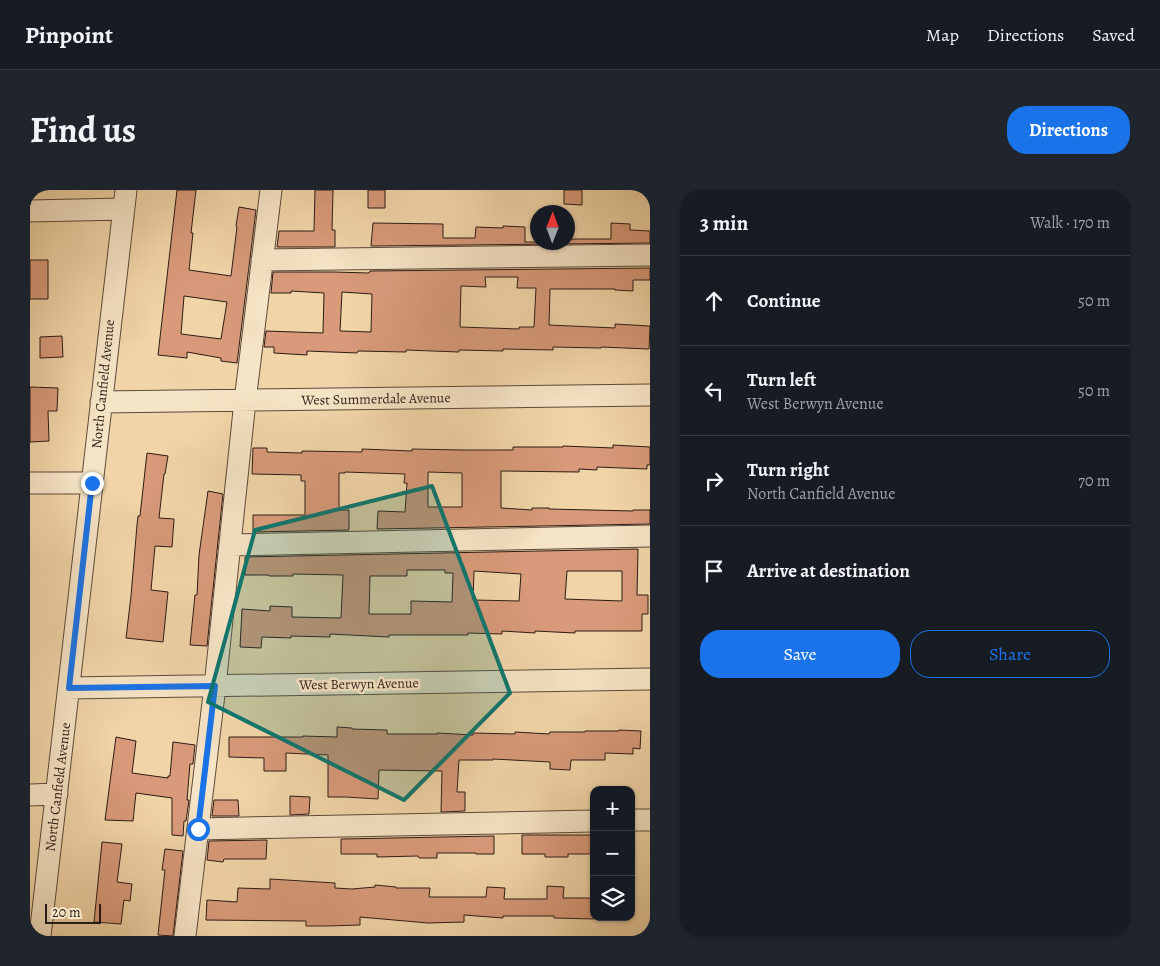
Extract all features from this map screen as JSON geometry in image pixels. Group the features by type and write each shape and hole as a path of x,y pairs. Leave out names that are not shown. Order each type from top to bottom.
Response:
{"street":[{"path":"185,936 215,686 245,401 270,190"},
{"path":"30,211 124,200"},
{"name":"North Canfield Avenue","path":"40,936 124,200"},
{"path":"262,260 650,254"},
{"name":"West Summerdale Avenue","path":"101,402 650,395"},
{"path":"30,483 92,483"},
{"path":"230,545 650,536"},
{"name":"West Berwyn Avenue","path":"69,688 650,679"},
{"path":"30,794 57,794"},
{"path":"635,820 650,820"},
{"path":"198,829 590,821"}],"highlighted area":[{"path":"432,486 510,693 404,800 208,702 255,530"}],"building":[{"path":"177,190 196,190 189,270 231,276 239,207 256,210 237,363 187,352 187,358 158,355","holes":["184,296 227,302 221,339 181,334"]},
{"path":"315,190 333,190 332,230 335,230 335,247 277,247 279,231 314,231"},
{"path":"368,190 385,190 385,208 368,208"},
{"path":"564,190 582,190 582,205 564,204"},
{"path":"373,223 443,224 443,238 475,238 476,227 525,227 525,242 530,242 530,244 371,246"},
{"path":"611,223 630,224 630,230 650,231 650,243 575,244 575,239 611,239"},
{"path":"30,260 48,260 48,299 30,299"},
{"path":"650,268 650,280 633,280 633,291 615,289 550,289 549,325 615,328 615,324 650,326 649,349 553,347 553,350 503,349 503,351 459,350 459,352 406,350 406,352 358,351 357,353 307,351 307,355 274,353 274,347 264,347 266,331 323,333 324,293 291,291 291,293 271,293 273,272 369,273 370,271","holes":["485,277 518,277 517,288 536,288 534,327 519,327 519,329 460,327 461,286 486,287","342,292 372,294 371,332 340,331"]},
{"path":"62,336 63,357 40,358 40,337"},
{"path":"30,387 58,388 57,411 48,411 49,441 30,442"},
{"path":"613,445 650,447 650,465 647,465 647,469 597,467 597,470 579,469 579,472 501,471 501,508 532,510 532,508 549,508 650,510 650,524 377,529 378,511 405,512 407,483 404,483 405,474 345,472 339,473 339,510 349,510 349,530 253,532 253,515 305,515 305,481 301,481 301,475 252,474 253,448 267,448 267,452 302,453 302,451 362,452 362,449 412,451 412,449 513,450 513,447 563,446 613,448","holes":["428,472 462,473 462,507 428,507"]},
{"path":"147,453 168,456 159,518 174,519 172,547 155,546 151,590 168,592 163,642 126,638 138,516 140,516"},
{"path":"208,491 223,494 207,646 190,645 195,595 197,595 199,555"},
{"path":"638,549 637,595 648,595 648,614 642,614 642,631 575,631 575,633 535,631 535,633 502,631 502,634 389,635 389,637 330,634 330,637 262,637 261,648 240,647 242,609 270,611 270,606 292,607 292,617 341,618 343,575 245,575 245,557","holes":["407,570 445,570 445,573 453,573 452,602 411,601 411,614 369,614 370,576 407,576","474,571 521,574 519,601 473,600","567,571 622,571 622,601 565,599"]},
{"path":"337,727 387,730 387,734 437,733 473,735 473,733 515,734 515,732 549,734 550,732 641,731 640,749 633,748 633,754 605,753 605,760 571,760 570,770 550,769 550,762 493,759 459,760 457,792 465,792 465,811 441,812 442,771 379,770 378,799 328,797 328,755 286,753 286,771 264,771 264,758 229,757 229,737 337,737"},
{"path":"116,737 136,741 132,773 168,778 170,776 173,742 195,745 193,764 190,764 187,800 189,800 183,836 172,835 172,798 136,793 133,821 105,820"},
{"path":"290,796 310,797 309,814 290,815"},
{"path":"214,800 238,800 239,816 212,816"},
{"path":"522,835 590,835 590,854 568,854 568,857 545,857 545,854 522,854"},
{"path":"494,836 494,854 437,853 437,858 419,858 418,856 377,857 377,854 341,854 341,839"},
{"path":"267,840 266,859 224,859 223,862 207,860 209,841"},
{"path":"102,842 122,844 117,882 132,884 130,901 124,900 121,924 94,922"},
{"path":"165,849 183,851 173,936 158,935 165,870 162,870"},
{"path":"270,879 335,883 335,888 352,889 375,887 375,885 396,888 430,888 429,897 486,897 487,887 505,888 504,899 547,899 547,886 564,887 563,898 590,898 590,919 554,918 554,916 503,916 503,918 464,915 464,922 428,923 360,917 360,925 326,926 306,926 306,921 206,920 207,900 237,902 238,888 270,889"}],"route":[{"path":"92,483 69,688 215,686 198,829"}]}
